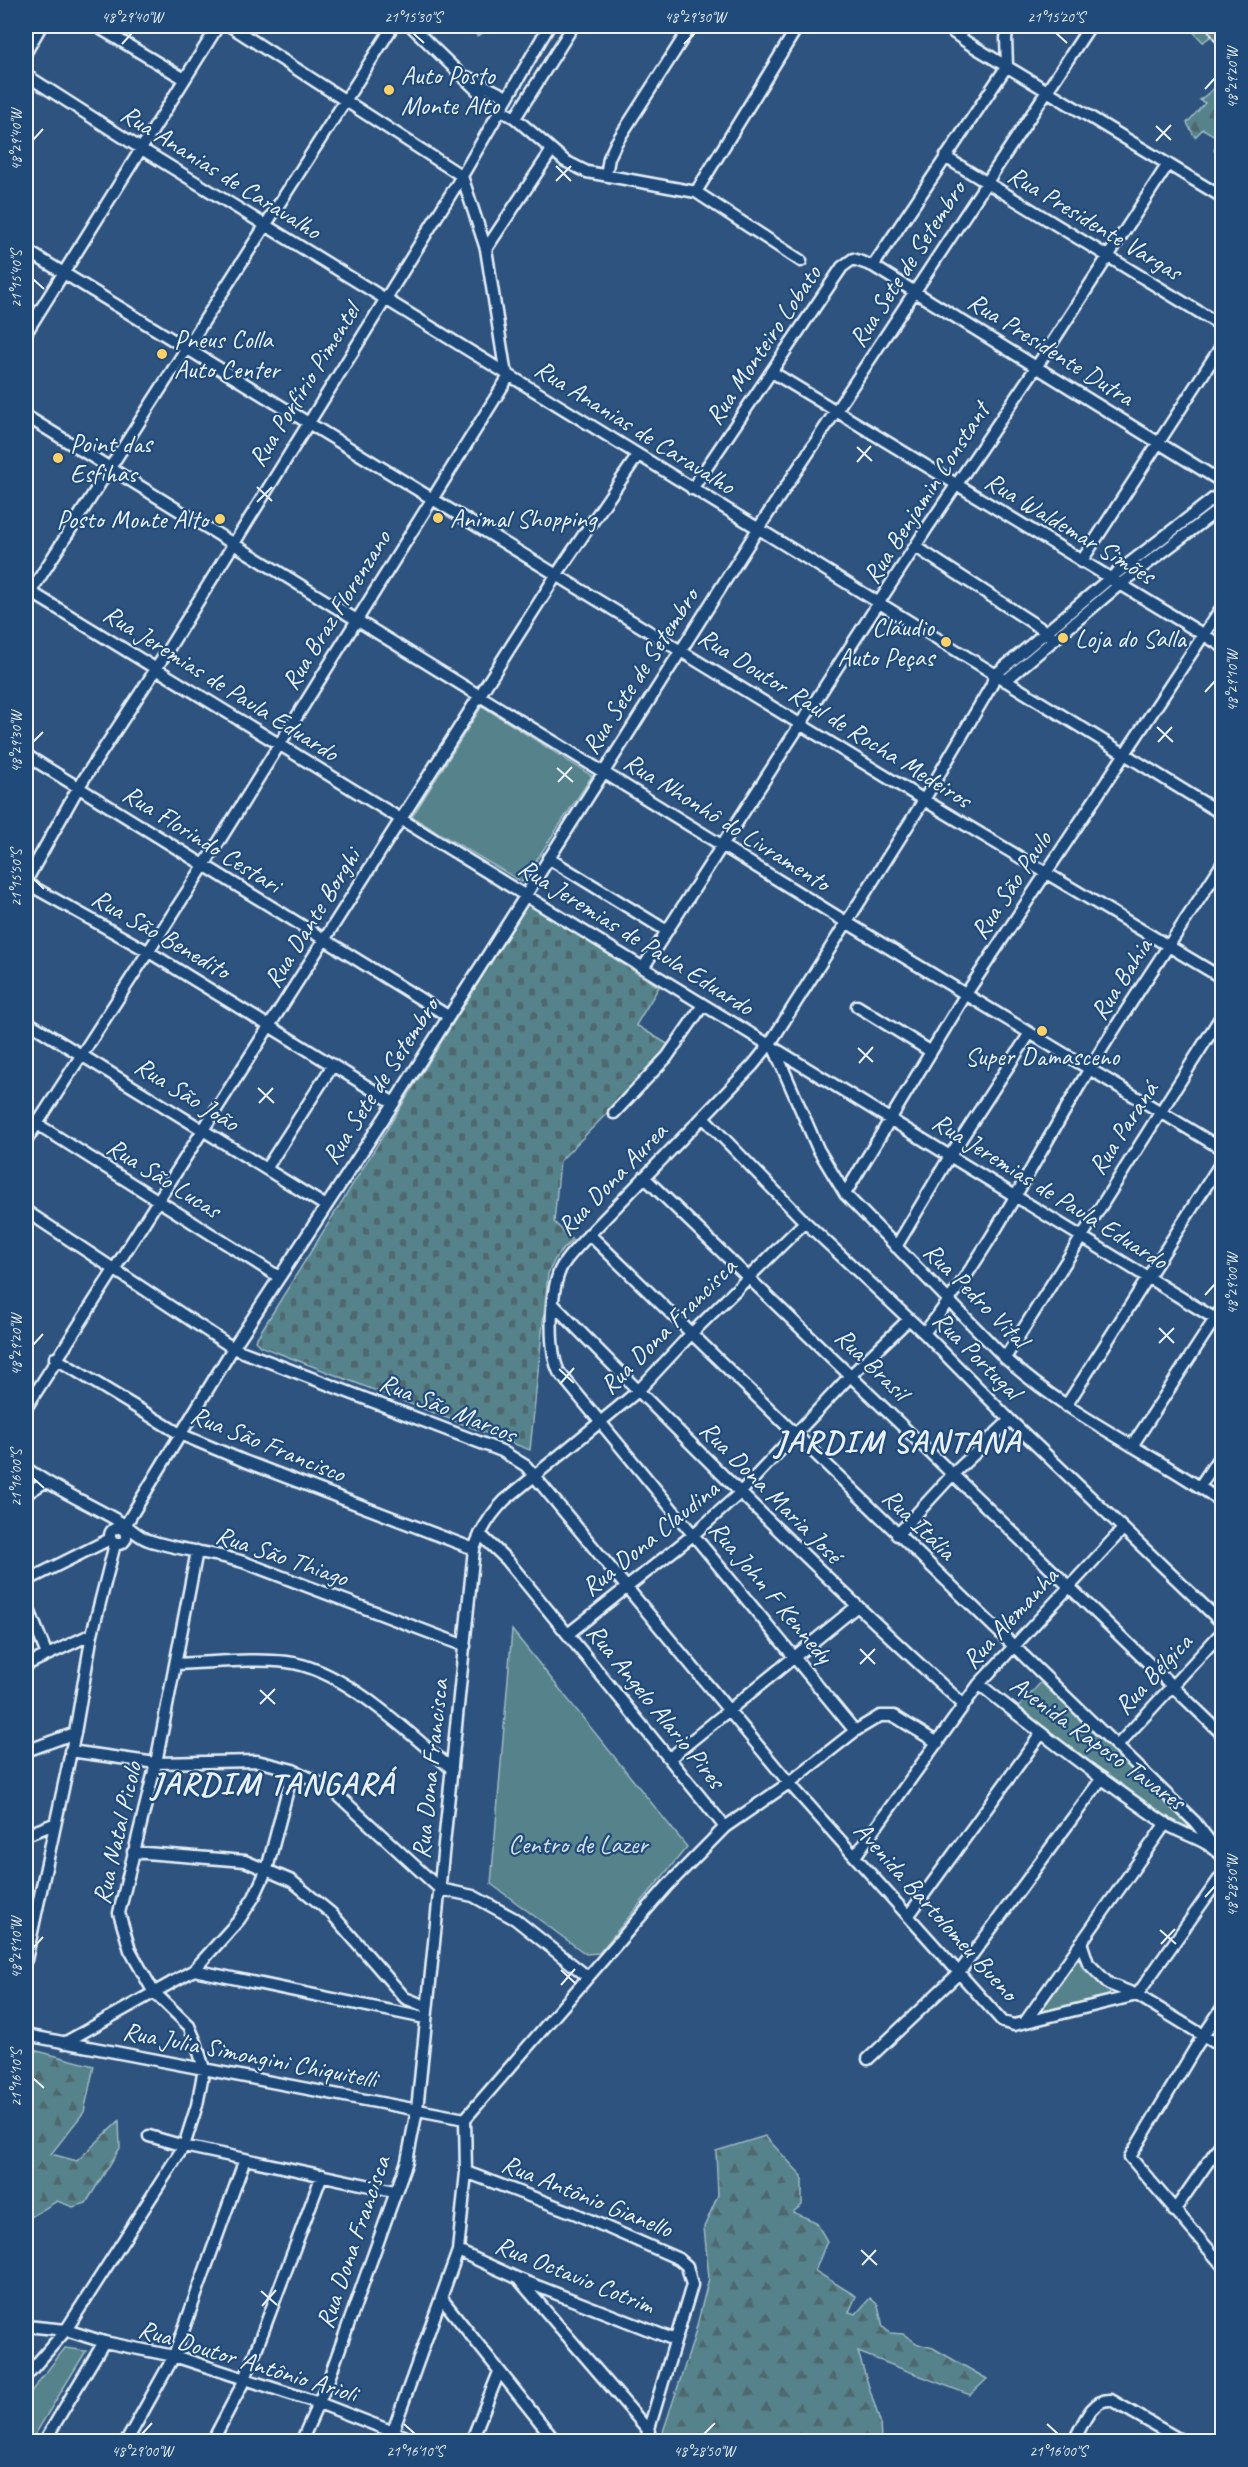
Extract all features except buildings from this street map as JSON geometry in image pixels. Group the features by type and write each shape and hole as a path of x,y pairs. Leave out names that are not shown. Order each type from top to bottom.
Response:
{"main road":[{"path":"1215,26 1222,37"}],"street":[{"path":"26,52 41,26"},
{"path":"96,26 183,78"},
{"path":"26,333 183,78 218,26"},
{"path":"230,26 462,176 486,249 505,369 509,376"},
{"path":"27,593 111,469 185,347 393,26"},
{"path":"411,26 479,92 579,169 696,192 801,261"},
{"name":"Rua Porfírio Pimentel","path":"26,882 78,788 156,669 462,176 549,26"},
{"path":"515,118 573,26"},
{"path":"606,176 610,155 616,143 691,26"},
{"path":"696,192 798,26"},
{"path":"949,26 958,36 1222,196"},
{"path":"873,266 1007,66 1006,38 1009,26"},
{"name":"Rua Sete de Setembro","path":"124,1527 233,1348 393,1103 602,771 758,529 1090,26"},
{"name":"Rua Ananias de Caravalho","path":"26,75 384,299 1222,814"},
{"path":"466,77 507,97"},
{"path":"486,249 552,150"},
{"name":"Rua Presidente Vargas","path":"945,157 1222,326"},
{"name":"Rua Benjamin Constant","path":"643,968 956,485 1037,366 1168,164"},
{"name":"Rua Doutor Raul de Rocha Medeiros","path":"26,249 310,421 924,800 1222,978"},
{"name":"Rua Presidente Dutra","path":"853,259 873,266 1222,482"},
{"name":"Rua Monteiro Lobato","path":"692,489 842,267 853,259"},
{"path":"1081,562 1222,345"},
{"name":"Rua Waldemar Simões","path":"772,372 1222,646"},
{"name":"Rua Braz Florenzano","path":"26,1141 203,867 432,496 509,376"},
{"name":"Rua Nhonhô do Livramento","path":"26,416 846,922 1222,1149"},
{"name":"Rua Dante Borghi","path":"26,1408 55,1358 159,1200 557,574 638,455"},
{"path":"1000,678 1046,630 1222,492"},
{"path":"1000,678 1056,638 1119,585 1222,507"},
{"path":"916,547 1056,638"},
{"name":"Rua Jeremias de Paula Eduardo","path":"27,593 402,819 1219,1321"},
{"name":"Rua São Paulo","path":"845,1194 966,994 1222,607"},
{"name":"Rua Dona Aurea","path":"559,1372 553,1355 553,1304 561,1269 589,1234 771,1046 846,922 924,800 991,686 1000,678"},
{"name":"Rua Florindo Cestari","path":"26,755 203,867 448,1016"},
{"path":"549,858 667,931"},
{"name":"Rua Bahia","path":"924,1333 949,1301 1015,1196 1089,1069 1222,864"},
{"name":"Rua São Benedito","path":"26,882 149,952 393,1103"},
{"path":"614,1113 667,1057 703,1005"},
{"path":"857,1006 930,1051"},
{"name":"Rua Paraná","path":"1005,1358 1222,1015"},
{"name":"Rua São João","path":"26,1021 326,1206"},
{"path":"896,1247 950,1156 1030,1033"},
{"name":"Rua Pedro Vital","path":"771,1046 818,1149 845,1194 1005,1358 1032,1382 1066,1406 1200,1486 1222,1502"},
{"path":"266,1169 333,1065"},
{"name":"Rua São Lucas","path":"26,1117 279,1277"},
{"name":"Rua Portugal","path":"703,1117 805,1222 924,1333 1010,1420 1222,1623"},
{"path":"1066,1406 1222,1161"},
{"name":"Rua Brasil","path":"644,1177 954,1473 1222,1734"},
{"name":"Rua São Marcos","path":"26,1211 233,1348 508,1454 526,1466 789,1783"},
{"name":"Rua Dona Francisca","path":"301,2442 320,2403 394,2191 407,2161 417,2110 425,2006 440,1889 474,1549 480,1534 490,1515 638,1391 691,1334 805,1222"},
{"name":"Rua Itália","path":"589,1234 1220,1848"},
{"name":"Rua Dona Maria José","path":"553,1304 739,1494 856,1607 964,1705"},
{"path":"1132,1446 1219,1321 1222,1308"},
{"name":"Rua Dona Claudina","path":"568,1634 693,1534 739,1494 850,1376 909,1319"},
{"name":"Rua São Francisco","path":"55,1358 180,1434 244,1461 474,1549"},
{"name":"Rua John F Kennedy","path":"559,1372 796,1656 855,1731"},
{"path":"897,1535 954,1473 1010,1420"},
{"path":"1200,1486 1222,1453"},
{"name":"Rua São Thiago","path":"26,1468 45,1482 144,1539 173,1548 197,1551 246,1563 465,1646"},
{"path":"26,1494 45,1482"},
{"path":"26,1960 75,1733 92,1634 112,1541 112,1529 124,1527"},
{"name":"Rua Alemanha","path":"856,1855 979,1683 1123,1529"},
{"name":"Rua Angelo Alario Pires","path":"480,1534 507,1560 725,1827"},
{"path":"26,1581 112,1541"},
{"name":"Rua Natal Picolo","path":"26,2376 66,2330 184,2146 197,2106 204,2069 189,2026 153,1991 130,1950 119,1913 156,1763 197,1551"},
{"path":"26,1602 47,1655"},
{"path":"670,1758 731,1711 856,1607"},
{"name":"Rua Bélgica","path":"1117,1746 1222,1632"},
{"path":"26,1665 92,1634"},
{"path":"176,1664 289,1662 330,1676 374,1706 452,1769"},
{"name":"Avenida Raposo Tavares","path":"979,1683 1041,1734 1166,1824 1220,1848"},
{"path":"390,2436 458,2252 466,2172 465,2119 667,1887 725,1827 789,1783 873,1718 886,1715 908,1723 938,1743"},
{"path":"26,1751 75,1733"},
{"path":"909,1915 1041,1734"},
{"path":"70,1751 156,1763 257,1761 293,1770 330,1788 440,1889 473,1896 515,1918 588,1977"},
{"path":"64,2043 194,1970 239,1920 254,1897 267,1869 293,1770"},
{"path":"868,2060 958,1974 1102,1778"},
{"name":"Avenida Bartolomeu Bueno","path":"789,1783 856,1855 958,1974 1003,2022 1014,2025 1137,1995"},
{"path":"26,1834 54,1824"},
{"path":"1025,2022 1166,1824"},
{"path":"133,1852 224,1858 267,1869 292,1881 331,1913 405,1998 425,2006"},
{"path":"1137,1995 1222,1875"},
{"path":"1081,1942 1083,1954 1098,1975 1121,1990 1137,1995 1222,2047"},
{"path":"194,1970 425,2018"},
{"path":"1222,2008 1131,2152 1133,2163 1222,2265"},
{"name":"Rua Julia Simongini Chiquitelli","path":"26,2035 465,2119"},
{"path":"149,2136 184,2146 394,2191"},
{"path":"1174,2211 1222,2142"},
{"path":"126,2442 174,2356 245,2159"},
{"name":"Rua Antônio Gianello","path":"466,2172 574,2213 679,2259 687,2266 692,2285 675,2340"},
{"path":"212,2442 245,2379 322,2175"},
{"name":"Rua Octavio Cotrim","path":"458,2252 519,2280 675,2340"},
{"path":"519,2280 647,2436"},
{"path":"442,2299 556,2442"},
{"name":"Rua Doutor Antônio Arioli","path":"26,2326 66,2330 104,2342 174,2356 320,2403 390,2436 419,2442"},
{"path":"647,2436 675,2340"},
{"path":"44,2442 104,2342"},
{"path":"471,2442 499,2372"},
{"path":"1073,2442 1094,2406 1099,2401 1111,2400 1184,2442"}],"green space":[{"path":"471,26 496,26 477,36"},
{"path":"1188,26 1208,26 1214,34 1203,42"},
{"path":"1222,82 1222,159 1214,150 1219,138 1203,129 1195,137 1187,123 1205,103 1200,100"},
{"path":"482,706 592,776 522,882 412,817"},
{"path":"528,903 659,987 636,1025 669,1045 668,1051 560,1161 554,1222 572,1240 556,1257 548,1274 530,1450 260,1346 255,1341"},
{"name":"Centro de Lazer","path":"512,1630 687,1847 599,1953 586,1954 491,1884"},
{"path":"1043,1680 1182,1817 1192,1831 1177,1824 1017,1709"},
{"path":"1076,1960 1079,1960 1110,1990 1109,1996 1042,2012 1040,2010"},
{"path":"26,2048 94,2066 84,2112 51,2154 77,2161 119,2121 120,2148 86,2203 73,2207 57,2201 26,2220"},
{"path":"765,2136 802,2176 802,2205 793,2212 816,2222 827,2241 815,2271 856,2296 849,2312 856,2314 870,2298 878,2305 883,2327 890,2333 903,2334 918,2344 933,2348 987,2379 970,2395 858,2352 880,2422 881,2441 660,2441 693,2341 709,2278 704,2227 718,2195 716,2151"},
{"path":"65,2348 86,2351 31,2441 26,2441 26,2398"}],"place":[{"name":"Auto Posto Monte Alto","path":"389,90"},
{"name":"Pneus Colla Auto Center","path":"162,354"},
{"name":"Point das Esfihas","path":"58,458"},
{"name":"Animal Shopping","path":"438,518"},
{"name":"Posto Monte Alto","path":"220,519"},
{"name":"Loja do Salla","path":"1063,638"},
{"name":"Cláudio Auto Peças","path":"946,642"},
{"name":"Super Damasceno","path":"1042,1031"}],"district":[{"name":"JARDIM SANTANA","path":"898,1441"},
{"name":"JARDIM TANGARÁ","path":"273,1783"}]}
